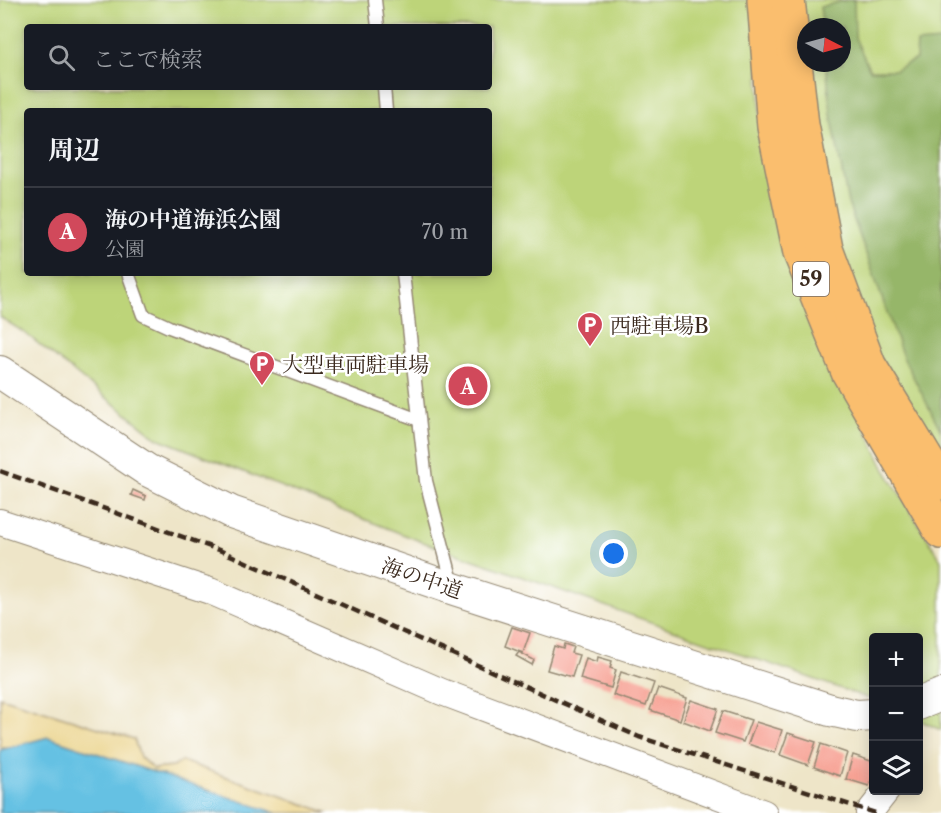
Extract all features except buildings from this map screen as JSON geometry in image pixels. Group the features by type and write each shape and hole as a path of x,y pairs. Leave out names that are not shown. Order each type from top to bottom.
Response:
{"main road":[{"name":"59","path":"764,0 774,127 800,253 848,372 941,532"},
{"name":"59","path":"788,0 802,124 826,249 869,365 941,483"}],"street":[{"name":"海の中道","path":"0,372 147,470 231,512 454,589 830,710 857,716 869,715"},
{"path":"0,522 210,591 441,692 764,813"},
{"path":"869,813 883,795"}],"lane":[{"path":"375,0 378,24"},
{"path":"379,108 384,92"},
{"path":"384,92 386,108"},
{"path":"129,276 143,315 169,327 419,420"},
{"path":"403,276 426,480 454,589"}],"green space":[{"path":"0,0 757,0 761,149 801,291 885,470 941,560 941,730 923,722 923,633 869,633 869,699 420,541 157,438 25,333 0,317"},
{"path":"795,0 941,0 941,471 876,364 834,244 807,72 851,72 851,18 798,18"},
{"path":"854,0 855,38 870,70 895,70 916,59 917,43 941,41 941,431 903,357 848,203 831,114 827,72 851,72 851,18 822,18 820,7"}],"sand":[{"path":"0,697 134,739 140,757 153,769 173,767 182,761 329,813 180,813 106,764 0,747"}],"water":[{"path":"48,737 277,813 0,813 0,750"}],"railway":[{"path":"0,471 219,550 639,737 875,813"}],"place":[{"name":"西駐車場B","path":"590,348"},
{"name":"海の中道海浜公園","path":"468,386"},
{"name":"大型車両駐車場","path":"262,387"}]}
